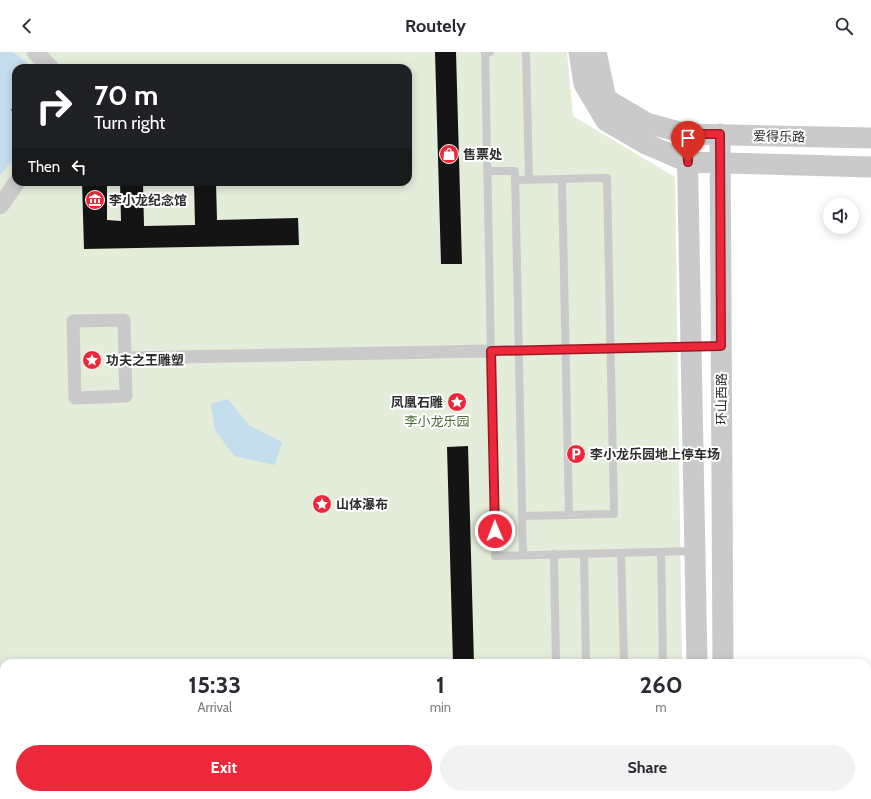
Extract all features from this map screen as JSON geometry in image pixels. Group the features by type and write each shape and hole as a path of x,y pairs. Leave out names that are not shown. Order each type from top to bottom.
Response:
{"street":[{"path":"35,52 47,64"},
{"path":"579,52 584,84 606,121 644,143 688,162 871,167"},
{"path":"596,52 606,99 647,123 687,134 697,659"},
{"name":"爱得乐路","path":"687,134 871,138"},
{"name":"环山西路","path":"720,134 723,659"},
{"path":"0,206 14,186"},
{"path":"124,320 125,358 126,396 74,398 73,321 124,320"},
{"path":"125,358 491,351"}],"lane":[{"path":"490,52 485,52 495,556 695,552"},
{"path":"526,52 529,180"},
{"path":"487,172 515,171 523,555"},
{"path":"515,180 607,178 614,514 522,516"},
{"path":"562,179 569,515"},
{"path":"491,351 721,346"},
{"path":"660,552 663,659"},
{"path":"621,553 624,659"},
{"path":"554,554 556,659"},
{"path":"584,554 586,659"}],"green space":[{"name":"李小龙乐园","path":"0,52 567,52 573,116 675,177 682,659 0,659"}],"water":[{"path":"0,52 13,52 29,64 12,64 12,160 0,176"},
{"path":"228,399 249,425 282,442 275,465 234,456 215,430 211,404"}],"building":[{"path":"435,52 456,52 462,264 441,264"},
{"name":"李小龙纪念馆","path":"82,186 107,186 107,220 121,221 120,186 143,186 144,226 195,225 194,186 216,186 217,220 298,218 299,245 84,249"},
{"path":"468,446 474,659 453,659 447,447"}],"place":[{"name":"售票处","path":"449,154"},
{"name":"李小龙纪念馆","path":"95,200"},
{"name":"功夫之王雕塑","path":"92,360"},
{"name":"凤凰石雕","path":"457,402"},
{"name":"李小龙乐园地上停车场","path":"576,454"},
{"name":"山体瀑布","path":"322,504"}],"route":[{"path":"495,531 491,351 721,346 720,134 687,134 688,162"}]}
